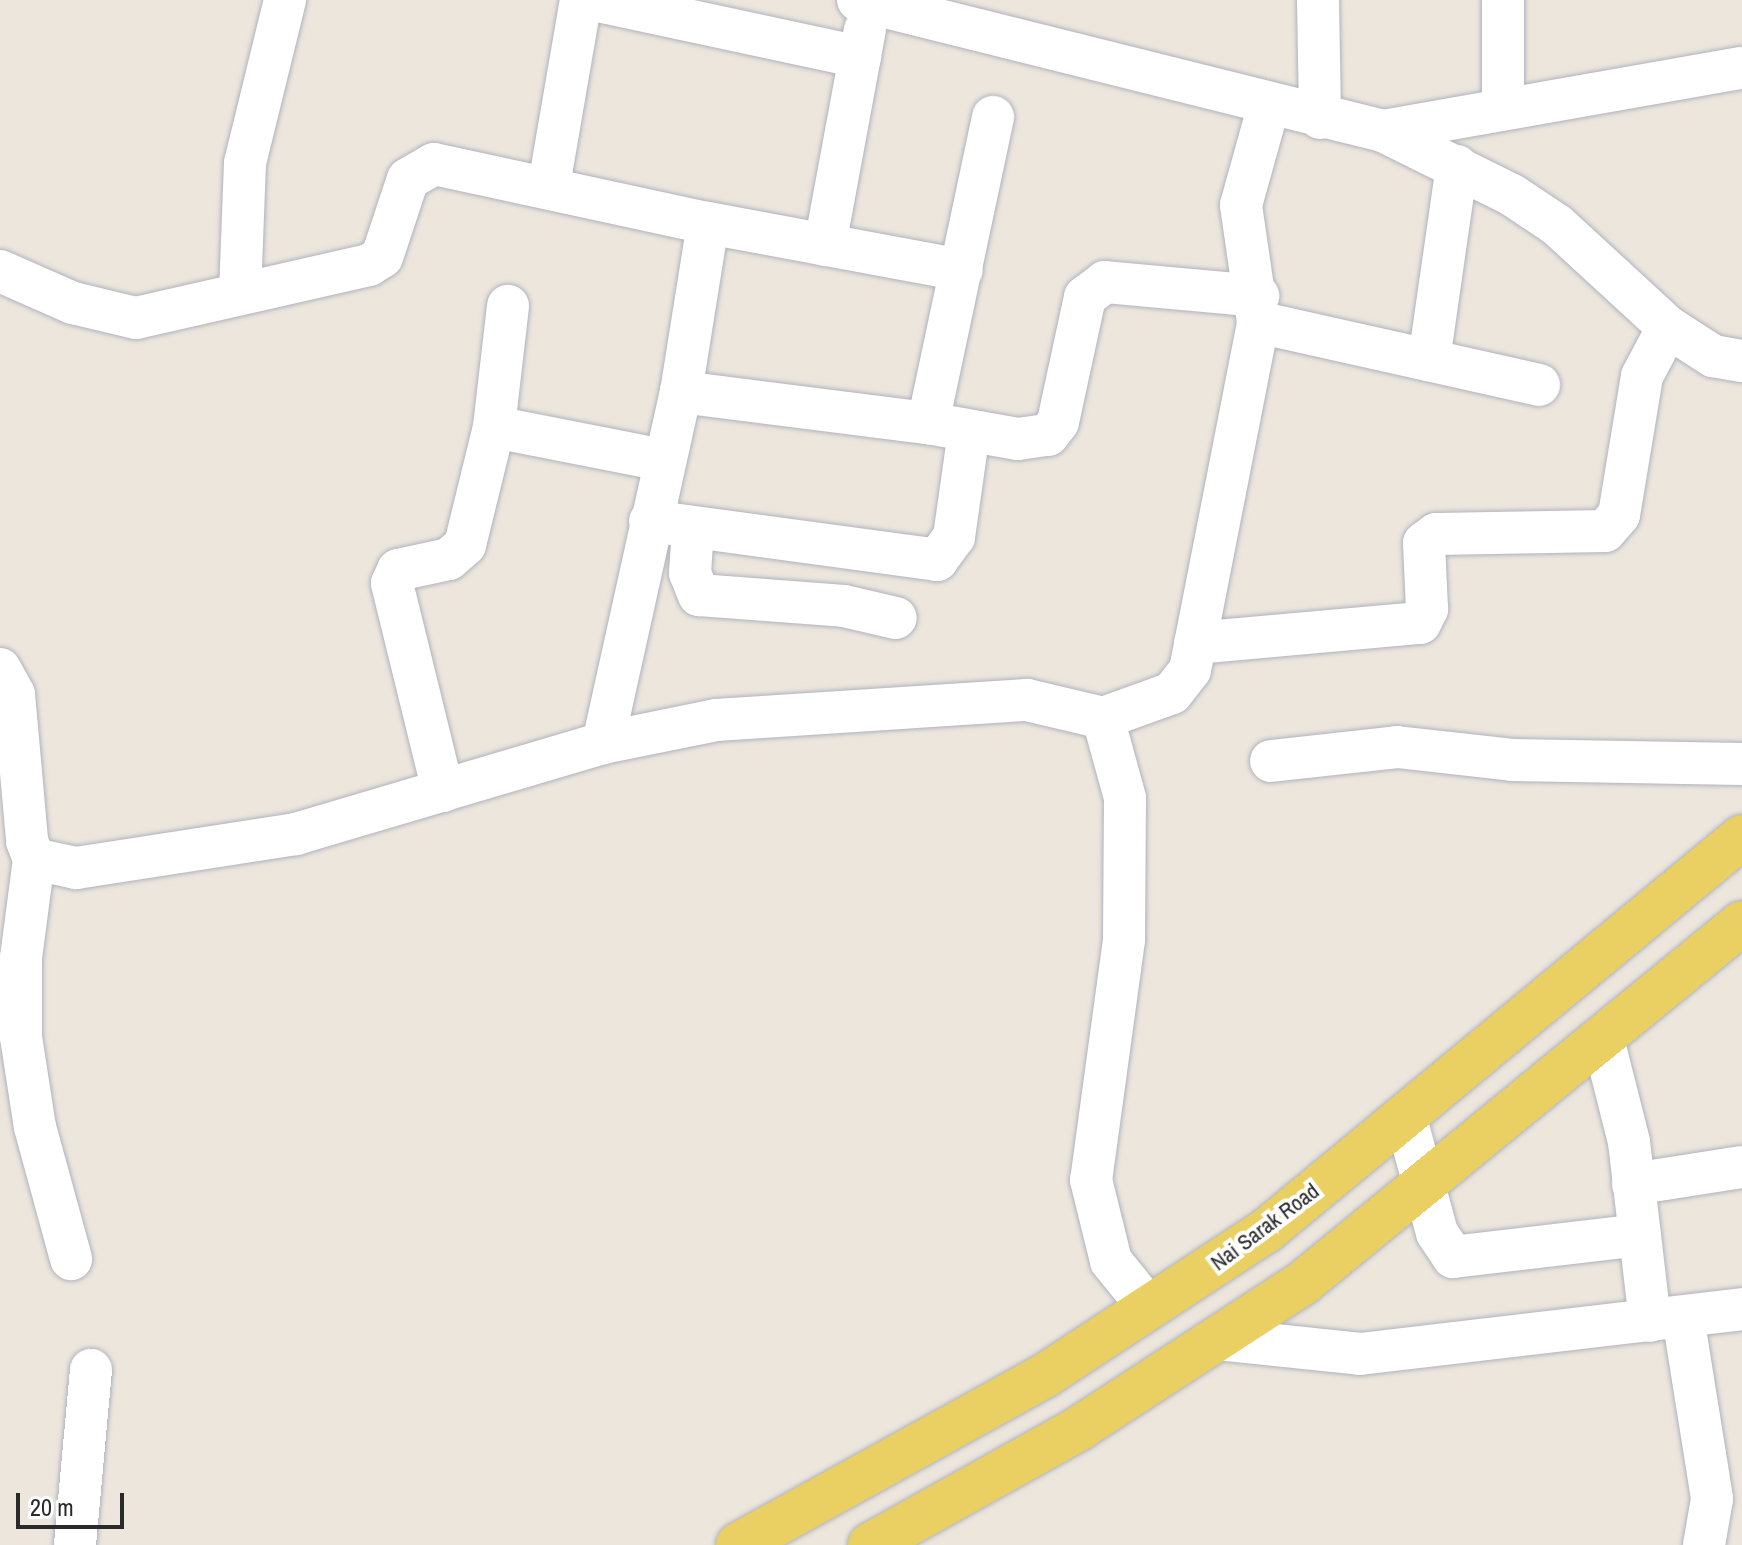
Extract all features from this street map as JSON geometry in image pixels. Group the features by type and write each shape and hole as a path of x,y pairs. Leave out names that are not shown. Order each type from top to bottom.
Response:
{"main road":[{"name":"Nai Sarak Road","path":"738,1545 790,1532 1149,1308 1266,1231 1742,837"},
{"path":"870,1545 1008,1469 1304,1282 1742,923"},
{"path":"977,1414 1008,1469"}],"street":[{"path":"240,293 247,149 285,0"},
{"path":"549,185 581,0"},
{"path":"594,0 860,57"},
{"path":"1318,0 1320,118"},
{"path":"1503,0 1503,106"},
{"path":"825,245 860,57 864,3 1320,118 1383,131 1457,166 1557,225 1668,327 1713,356 1742,361"},
{"path":"1383,131 1503,106 1742,68"},
{"path":"34,859 76,868 296,834 603,743 716,720 1011,701 1056,701 1103,718 1172,693 1190,670 1258,309 1241,205 1269,105"},
{"path":"928,423 993,117"},
{"path":"0,271 73,303 136,318 382,257 408,179 420,166 458,164 708,223 962,270"},
{"path":"1429,360 1457,166"},
{"path":"603,743 662,460 681,392 708,223"},
{"path":"681,392 928,423 1018,439 1048,435 1058,422 1085,297 1105,282 1258,309 1429,360 1539,385"},
{"path":"443,791 392,583 398,570 449,559 465,545 494,427 508,306"},
{"path":"1195,643 1420,623 1427,609 1424,543 1436,534 1605,531 1619,515 1642,376 1668,327"},
{"path":"494,427 662,460"},
{"path":"650,521 937,560 954,537 969,431"},
{"path":"693,528 690,573 699,595 844,606 896,618"},
{"path":"0,669 14,694 34,859 21,958 21,1037 35,1127 71,1259"},
{"path":"1103,718 1125,798 1124,940 1091,1180 1111,1261 1149,1308"},
{"path":"1271,761 1384,747 1512,760 1742,764"},
{"path":"1603,1039 1633,1184 1640,1235 1727,1498 1704,1545"},
{"path":"1405,1115 1440,1241 1453,1257 1640,1235"},
{"path":"1633,1184 1742,1167"},
{"path":"1218,1339 1360,1354 1742,1309"},
{"path":"75,1545 91,1370"}]}
